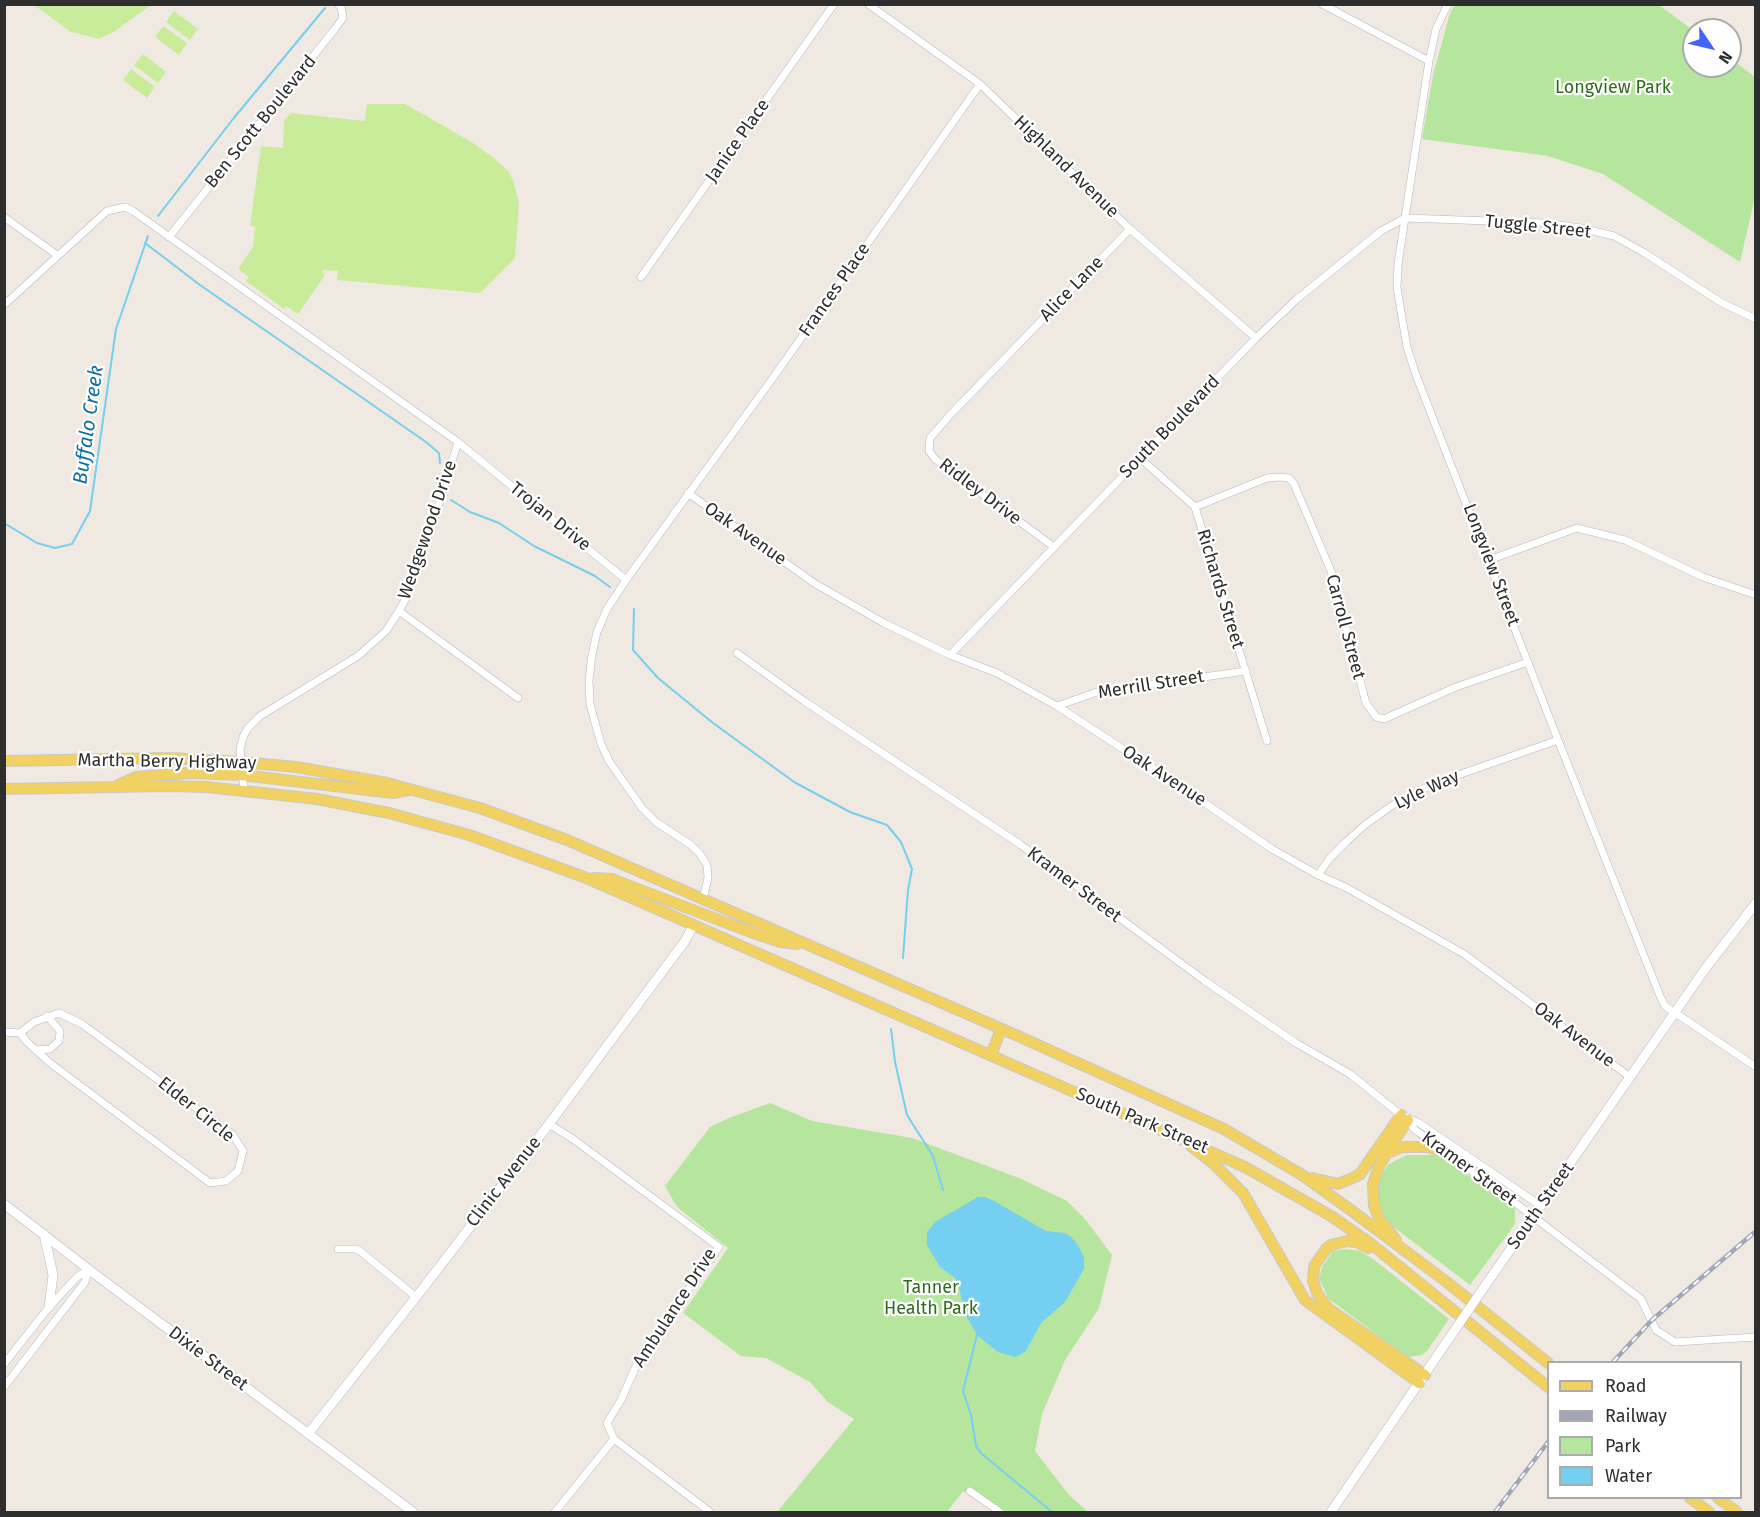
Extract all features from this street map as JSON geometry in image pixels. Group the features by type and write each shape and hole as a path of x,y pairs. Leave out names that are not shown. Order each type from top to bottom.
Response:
{"main road":[{"name":"Martha Berry Highway","path":"4,761 168,758 240,762 334,773 411,789 480,808 567,840 704,899"},
{"path":"114,787 136,777 189,773 242,775 393,793 411,789"},
{"name":"Martha Berry Highway","path":"4,789 169,786 317,799 389,813 469,835 587,878 693,926"},
{"path":"587,878 612,879 781,942 810,945"},
{"path":"693,926 704,899"},
{"name":"South Park Street","path":"704,899 1224,1129 1302,1175 1448,1283 1547,1362"},
{"name":"South Park Street","path":"693,926 1177,1135 1287,1189 1331,1216 1389,1257 1547,1386"},
{"path":"991,1055 1001,1029"},
{"path":"1404,1117 1375,1176 1373,1200 1379,1218 1405,1252"},
{"path":"1302,1175 1331,1184 1355,1178 1404,1117"},
{"path":"1177,1135 1214,1164 1243,1193 1305,1300 1422,1379"},
{"path":"1387,1153 1402,1147 1415,1146 1428,1147 1446,1153"},
{"path":"1389,1257 1356,1242 1347,1241 1331,1245 1321,1254 1314,1266 1314,1287 1329,1309 1422,1379"},
{"path":"1692,1499 1708,1512"},
{"path":"1721,1499 1737,1512"}],"street":[{"name":"Ben Scott Boulevard","path":"169,237 343,18 341,7 338,4"},
{"name":"Janice Place","path":"641,278 834,4"},
{"name":"Highland Avenue","path":"868,4 980,84 1130,229 1256,338"},
{"path":"1322,4 1429,61"},
{"name":"Longview Street","path":"1448,4 1436,29 1429,61 1398,264 1397,288 1407,347 1653,983 1665,1006 1755,1067"},
{"name":"Frances Place","path":"627,580 980,84"},
{"name":"Trojan Drive","path":"4,306 57,255 111,209 124,207 133,211 458,442 627,580"},
{"path":"4,217 57,255"},
{"name":"Tuggle Street","path":"1405,218 1545,224 1581,228 1614,236 1644,252 1722,303 1755,319"},
{"name":"South Boulevard","path":"950,655 1297,298 1381,231 1405,218"},
{"name":"Alice Lane","path":"1014,349 1130,229"},
{"name":"Ridley Drive","path":"1014,349 930,438 929,451 935,459 957,476 1054,547"},
{"name":"Wedgewood Drive","path":"244,791 240,762 243,737 254,722 358,656 386,631 399,611 428,538 458,442"},
{"name":"Richards Street","path":"1140,458 1195,507 1267,741"},
{"name":"Carroll Street","path":"1195,507 1268,478 1288,478 1294,484 1330,570 1366,703 1376,717 1384,719 1456,687 1528,662"},
{"name":"Oak Avenue","path":"688,493 814,583 884,623 950,655 997,673 1057,706 1272,849 1464,954 1630,1077"},
{"path":"1489,560 1577,528 1625,540 1703,577 1755,595"},
{"path":"627,580 607,609 597,632 591,655 589,696 595,729 609,761 642,808 656,822 692,845 700,854 707,865 708,878 704,899"},
{"path":"399,611 518,698"},
{"name":"Kramer Street","path":"737,653 1020,845 1214,987 1296,1043 1350,1074 1404,1117 1414,1129 1641,1299 1656,1330 1676,1342 1755,1337"},
{"name":"Merrill Street","path":"1057,706 1097,692 1246,671"},
{"name":"Lyle Way","path":"1318,875 1329,859 1347,841 1397,802 1438,782 1558,740"},
{"name":"South Street","path":"1331,1512 1675,1012 1754,905"},
{"name":"Clinic Avenue","path":"308,1434 549,1124 685,941 693,926"},
{"name":"Elder Circle","path":"20,1033 36,1050 210,1183 226,1181 238,1171 243,1151 233,1135 82,1024 59,1013 47,1016"},
{"path":"4,1032 20,1033 34,1022 47,1016 60,1031 59,1041 50,1049 36,1050"},
{"name":"Kramer Street","path":"1404,1117 1419,1123 1541,1206"},
{"name":"Ambulance Drive","path":"549,1124 573,1139 719,1247 638,1360 621,1400 607,1423 614,1439"},
{"name":"Dixie Street","path":"4,1204 413,1512"},
{"path":"44,1234 53,1275 49,1307"},
{"path":"338,1249 360,1251 416,1297"},
{"path":"4,1364 49,1307 77,1277 89,1269"},
{"path":"4,1387 85,1282 89,1269"},
{"path":"555,1512 614,1439 710,1512"},
{"path":"970,1491 1000,1512"}],"green space":[{"path":"34,5 151,5 115,31 99,39 71,32"},
{"name":"Longview Park","path":"1455,5 1659,5 1682,22 1682,78 1742,78 1742,67 1755,77 1755,197 1740,262 1603,174 1548,156 1422,139 1433,75 1450,13"},
{"path":"174,11 198,29 190,40 166,22"},
{"path":"163,26 187,43 179,55 155,37"},
{"path":"143,54 166,72 158,83 134,65"},
{"path":"131,69 155,87 147,98 123,80"},
{"path":"367,104 405,104 470,141 509,172 519,204 515,258 480,293 337,280 338,271 323,270 325,275 298,314 286,306 284,309 246,281 249,277 238,269 253,247 255,227 250,226 261,146 283,148 284,120 291,113 365,121"},
{"name":"Tanner Health Park","path":"770,1103 812,1121 912,1138 1019,1178 1067,1201 1085,1219 1112,1255 1099,1308 1065,1360 1042,1414 1035,1451 1069,1495 1088,1512 1001,1512 963,1491 947,1512 777,1512 854,1419 828,1402 810,1382 766,1358 741,1356 683,1313 728,1248 677,1207 665,1186 710,1127"},
{"path":"1407,1155 1439,1155 1515,1207 1515,1224 1470,1285 1391,1225 1380,1211 1376,1190 1379,1177 1389,1164"},
{"path":"1347,1249 1360,1251 1373,1259 1449,1319 1422,1355 1408,1357 1329,1299 1319,1279 1322,1267 1333,1251"}],"water":[{"path":"978,1197 985,1197 996,1202 1046,1231 1065,1233 1078,1245 1084,1257 1084,1269 1065,1302 1041,1323 1026,1351 1016,1357 998,1352 978,1336 965,1314 958,1283 940,1267 927,1245 927,1232 935,1222"}],"waterway":[{"name":"Buffalo Creek","path":"158,216 233,119 325,8"},
{"name":"Buffalo Creek","path":"4,523 37,543 55,548 72,544 90,511 116,329 148,236"},
{"path":"145,243 200,285 426,442 439,453 440,463"},
{"path":"451,500 470,512 499,523 534,546 595,576 610,587"},
{"path":"634,609 633,650 658,678 713,723 794,782 850,812 887,825 901,842 912,869 908,890 903,958"},
{"path":"891,1029 895,1062 907,1115 933,1156 943,1190"},
{"path":"978,1331 963,1391 971,1415 976,1446 982,1454 1052,1512"}],"railway":[{"path":"1614,1361 1652,1320 1756,1231"},
{"path":"1495,1512 1547,1443"}]}
